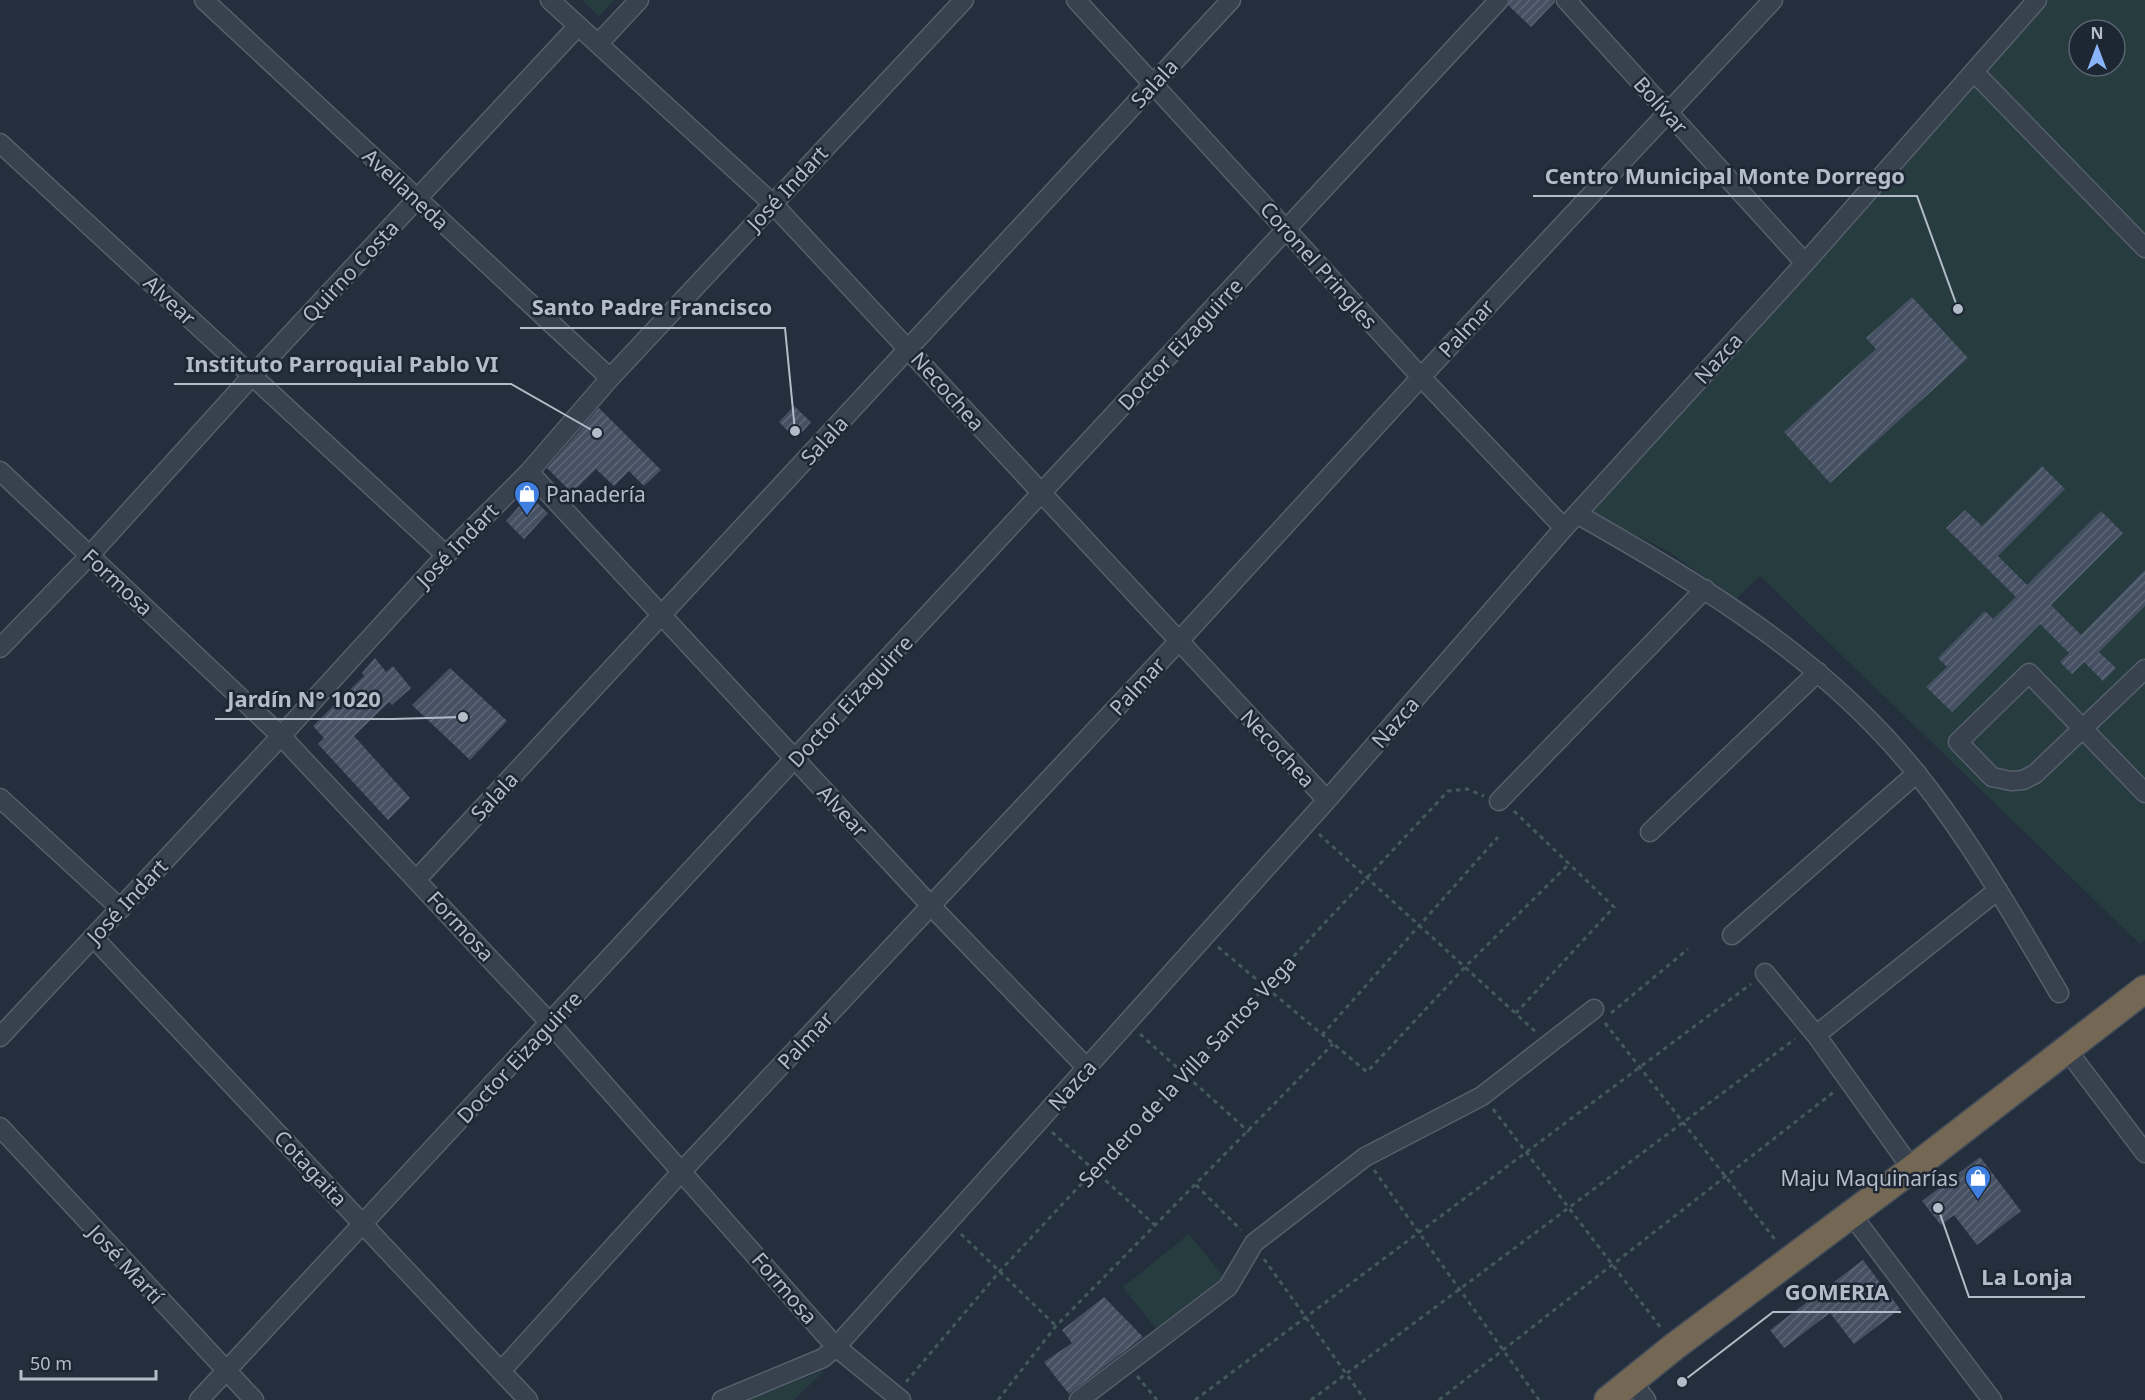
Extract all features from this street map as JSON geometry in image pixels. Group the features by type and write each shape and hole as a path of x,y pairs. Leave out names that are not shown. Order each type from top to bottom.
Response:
{"highway":[{"path":"1608,1400 1639,1391 1675,1346 1912,1169 2145,989"}],"street":[{"name":"Avellaneda","path":"204,0 610,378"},
{"name":"Necochea","path":"550,0 772,203 910,349 1040,494 1327,800"},
{"path":"598,44 639,0"},
{"name":"José Indart","path":"0,1037 281,736 446,555 529,472 610,378 964,0"},
{"name":"Coronel Pringles","path":"1076,0 1421,377 1564,528"},
{"name":"Salala","path":"417,879 1231,0"},
{"name":"Doctor Eizaguirre","path":"199,1400 1499,0"},
{"name":"Bolívar","path":"1566,0 1805,263"},
{"name":"Palmar","path":"501,1371 683,1170 1178,642 1421,377 1773,0"},
{"name":"Nazca","path":"722,1400 823,1358 836,1347 1307,823 1564,528 1805,263 2037,0"},
{"name":"Quirno Costa","path":"0,648 90,555 252,376 578,26"},
{"path":"1974,72 2145,248"},
{"name":"Alvear","path":"0,143 446,555"},
{"name":"Formosa","path":"0,471 281,736 550,1023 683,1170 836,1347 898,1397"},
{"name":"Alvear","path":"529,472 931,906 1087,1068"},
{"path":"1577,514 1705,589 1780,640 1867,718 1917,773 1973,850 2059,993"},
{"path":"1499,801 1705,589"},
{"path":"2145,669 2083,728 2036,774 2011,782 1992,777 1958,742 2028,673 2083,728 2145,793"},
{"path":"1650,832 1818,672"},
{"path":"1732,935 1917,773"},
{"path":"0,798 120,909"},
{"path":"1813,1031 1998,890"},
{"name":"Cotagaita","path":"94,938 528,1400"},
{"path":"1765,973 1813,1031 1912,1169"},
{"path":"1079,1400 1228,1287 1254,1243 1365,1157 1482,1096 1594,1009"},
{"path":"2067,1050 2145,1154"},
{"name":"José Martí","path":"0,1127 254,1400"},
{"path":"1851,1214 1992,1400"}],"path":[{"name":"Sendero de la Villa Santos Vega","path":"898,1397 999,1271 1448,791 1467,789 1499,801 1516,813 1614,908 1516,1013"},
{"path":"1307,823 1549,1044"},
{"path":"1322,1035 1498,837"},
{"path":"1205,936 1367,1072 1465,967 1569,864"},
{"path":"1688,949 1603,1019 1791,1260"},
{"path":"1195,1400 1765,973"},
{"path":"1127,1023 1249,1132"},
{"path":"1311,1400 1683,1122 1813,1031"},
{"path":"998,1400 1056,1326 1333,1044"},
{"path":"1440,1400 1848,1081"},
{"path":"1482,1096 1675,1346"},
{"path":"1040,1121 1156,1226"},
{"path":"1365,1157 1539,1400"},
{"path":"1196,1185 1254,1243 1365,1400"},
{"path":"949,1222 1056,1326"},
{"path":"1126,1363 1157,1400"}],"green space":[{"path":"582,0 614,0 599,16"},
{"path":"2048,0 2145,0 2145,940 2140,944 1760,576 1736,599 1669,552 1589,511"},
{"path":"1189,1234 1224,1277 1157,1330 1123,1287"},
{"path":"825,1370 794,1400 748,1400"}],"building":[{"path":"1510,0 1555,0 1555,2 1531,27 1508,5"},
{"path":"1912,297 1968,358 1830,483 1784,432 1876,349 1866,338"},
{"path":"794,406 811,422 796,439 779,422"},
{"path":"599,408 661,470 644,486 629,471 614,486 596,469 572,493 547,468"},
{"path":"2042,466 2065,489 1998,556 2027,585 2101,511 2123,533 2051,605 2081,635 2145,570 2145,606 2099,652 2116,668 2103,681 2084,662 2072,674 2060,662 2069,653 2040,624 1952,712 1926,687 1947,667 1938,658 1985,611 1993,619 2016,597 1946,528 1965,510 1982,526"},
{"name":"Panadería","path":"533,499 548,513 524,539 506,521 523,502"},
{"path":"375,658 386,672 393,666 411,688 392,705 389,702 354,736 410,798 388,820 318,744 324,738 313,726 364,676 362,673"},
{"path":"450,668 507,721 470,760 412,705"},
{"name":"Maju Maquinarías","path":"1980,1157 2021,1211 1977,1245 1954,1215 1941,1225 1922,1201"},
{"path":"1863,1260 1900,1309 1854,1344 1830,1313 1784,1348 1770,1330"},
{"path":"1104,1297 1143,1337 1069,1394 1044,1362 1072,1343 1062,1330"}],"place":[{"name":"Centro Municipal Monte Dorrego","path":"1958,309"},
{"name":"Santo Padre Francisco","path":"795,431"},
{"name":"Instituto Parroquial Pablo VI","path":"597,433"},
{"name":"Panadería","path":"527,517"},
{"name":"Jardín N° 1020","path":"463,717"},
{"name":"Maju Maquinarías","path":"1978,1201"},
{"name":"La Lonja","path":"1938,1208"},
{"name":"GOMERIA","path":"1682,1382"}]}
